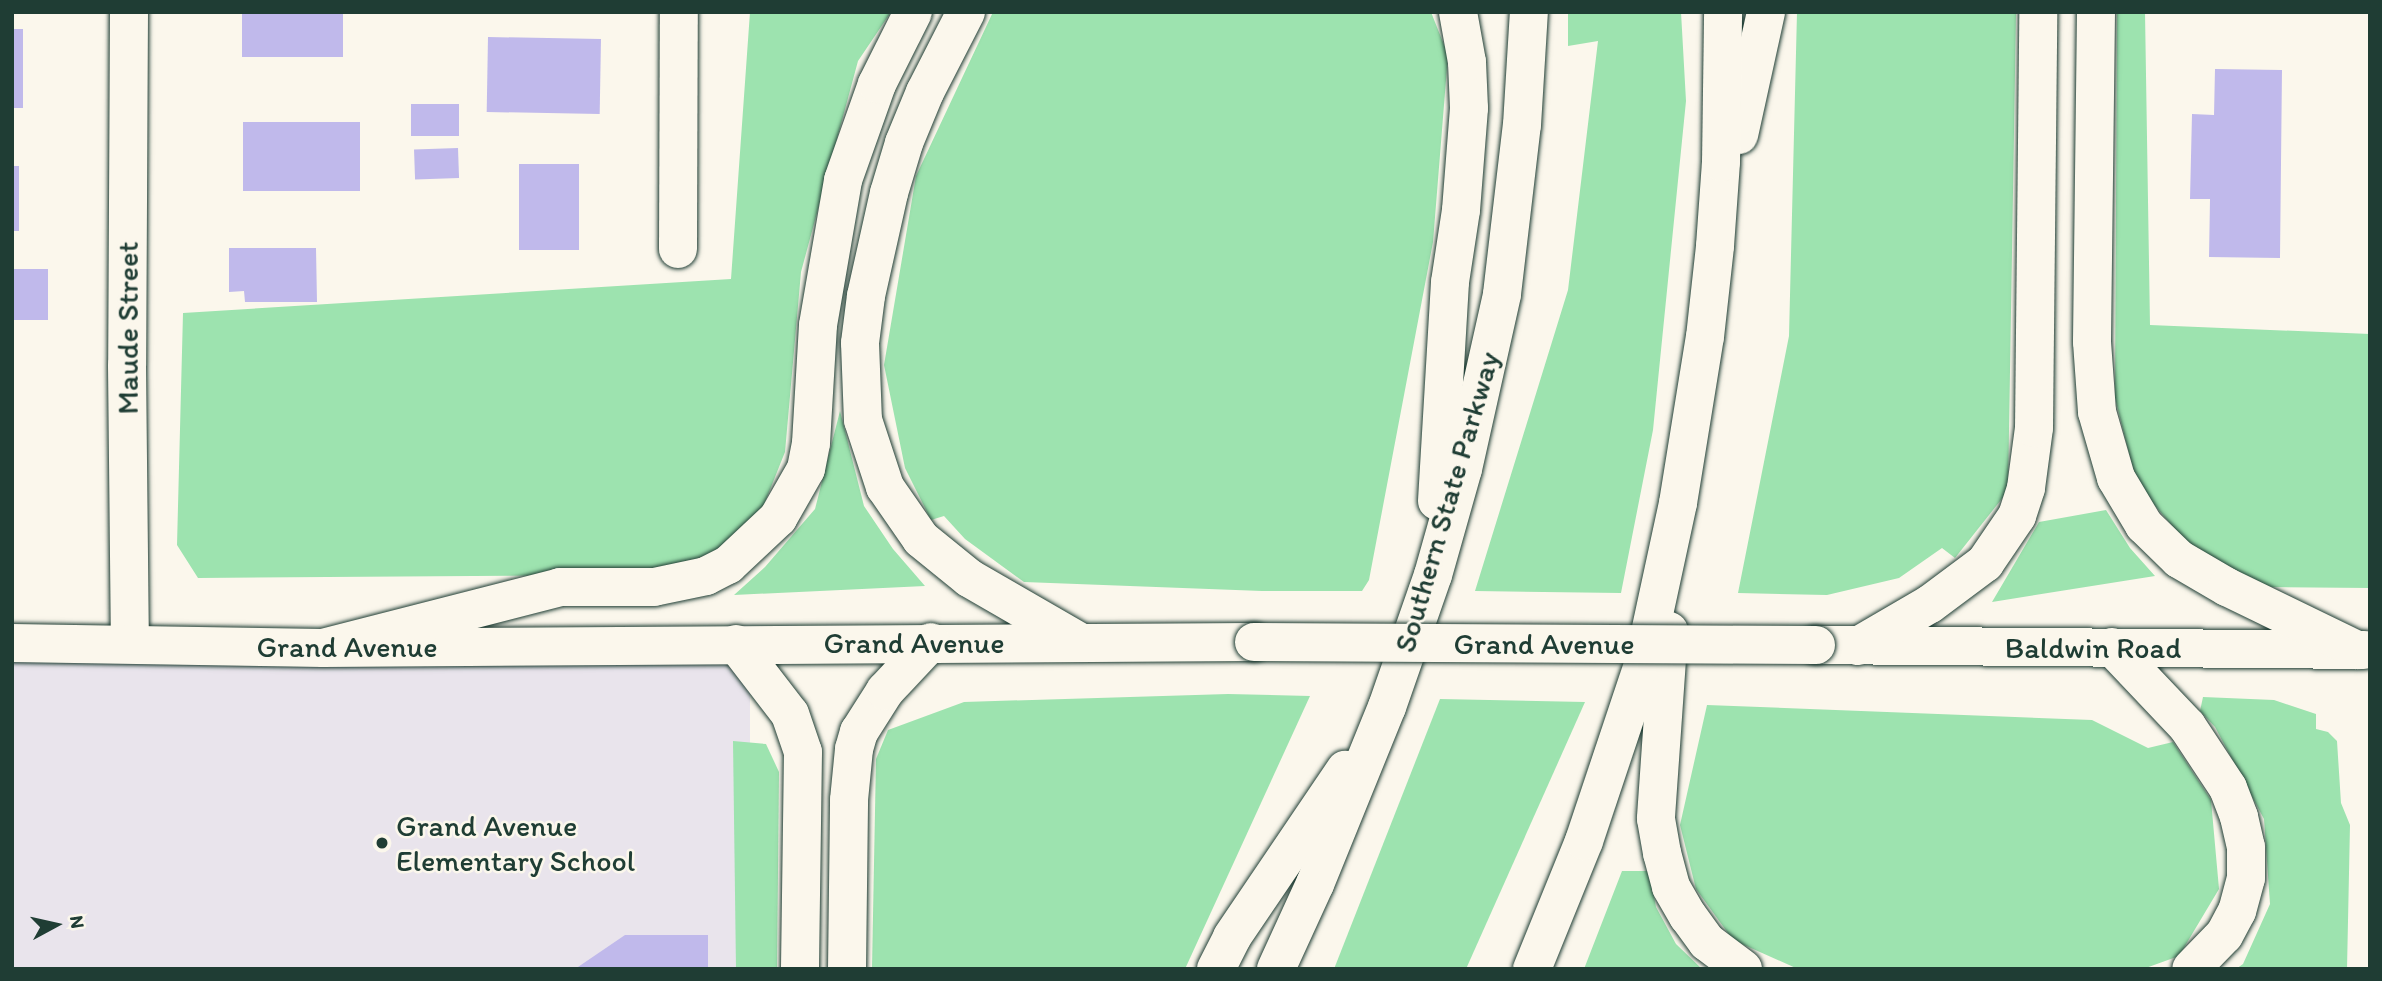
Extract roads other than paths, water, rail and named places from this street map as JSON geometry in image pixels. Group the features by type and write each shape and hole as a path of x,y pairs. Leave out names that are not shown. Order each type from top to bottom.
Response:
{"main road":[{"name":"Maude Street","path":"129,12 127,365 130,643"},
{"path":"678,249 679,12"},
{"path":"323,648 560,587 654,587 706,576 728,565 778,518 806,469 811,443 818,325 843,180 877,84 913,12"},
{"path":"966,12 925,92 904,144 886,204 866,296 860,343 863,421 885,487 921,539 969,578 1080,642"},
{"path":"1433,575 1450,282 1468,134 1467,62 1458,12"},
{"name":"Southern State Parkway","path":"1276,969 1315,884 1387,707 1433,575 1484,385 1502,294 1522,125 1529,12"},
{"path":"1532,969 1584,841 1643,665 1678,503 1705,337 1715,246 1721,162 1723,12"},
{"path":"1715,246 1766,12"},
{"path":"1858,646 1930,604 1985,563 2017,516 2026,488 2034,428 2038,12"},
{"path":"2096,12 2092,342 2097,412 2116,478 2144,525 2179,559 2227,587 2363,650"},
{"path":"1678,503 1656,819 1661,853 1677,896 1707,942 1744,969"},
{"name":"Grand Avenue","path":"12,643 323,648 931,642 1816,645"},
{"path":"847,969 849,800 854,749 859,732 885,691 931,642"},
{"path":"736,644 790,714 803,751 800,969"},
{"name":"Baldwin Road","path":"1816,645 2363,650"},
{"path":"2112,648 2187,726 2228,788 2239,817 2246,847 2246,878 2237,911 2224,935 2191,969"},
{"path":"1216,969 1232,937 1387,707"}],"place":[{"name":"Grand Avenue Elementary School","path":"382,843"}]}
